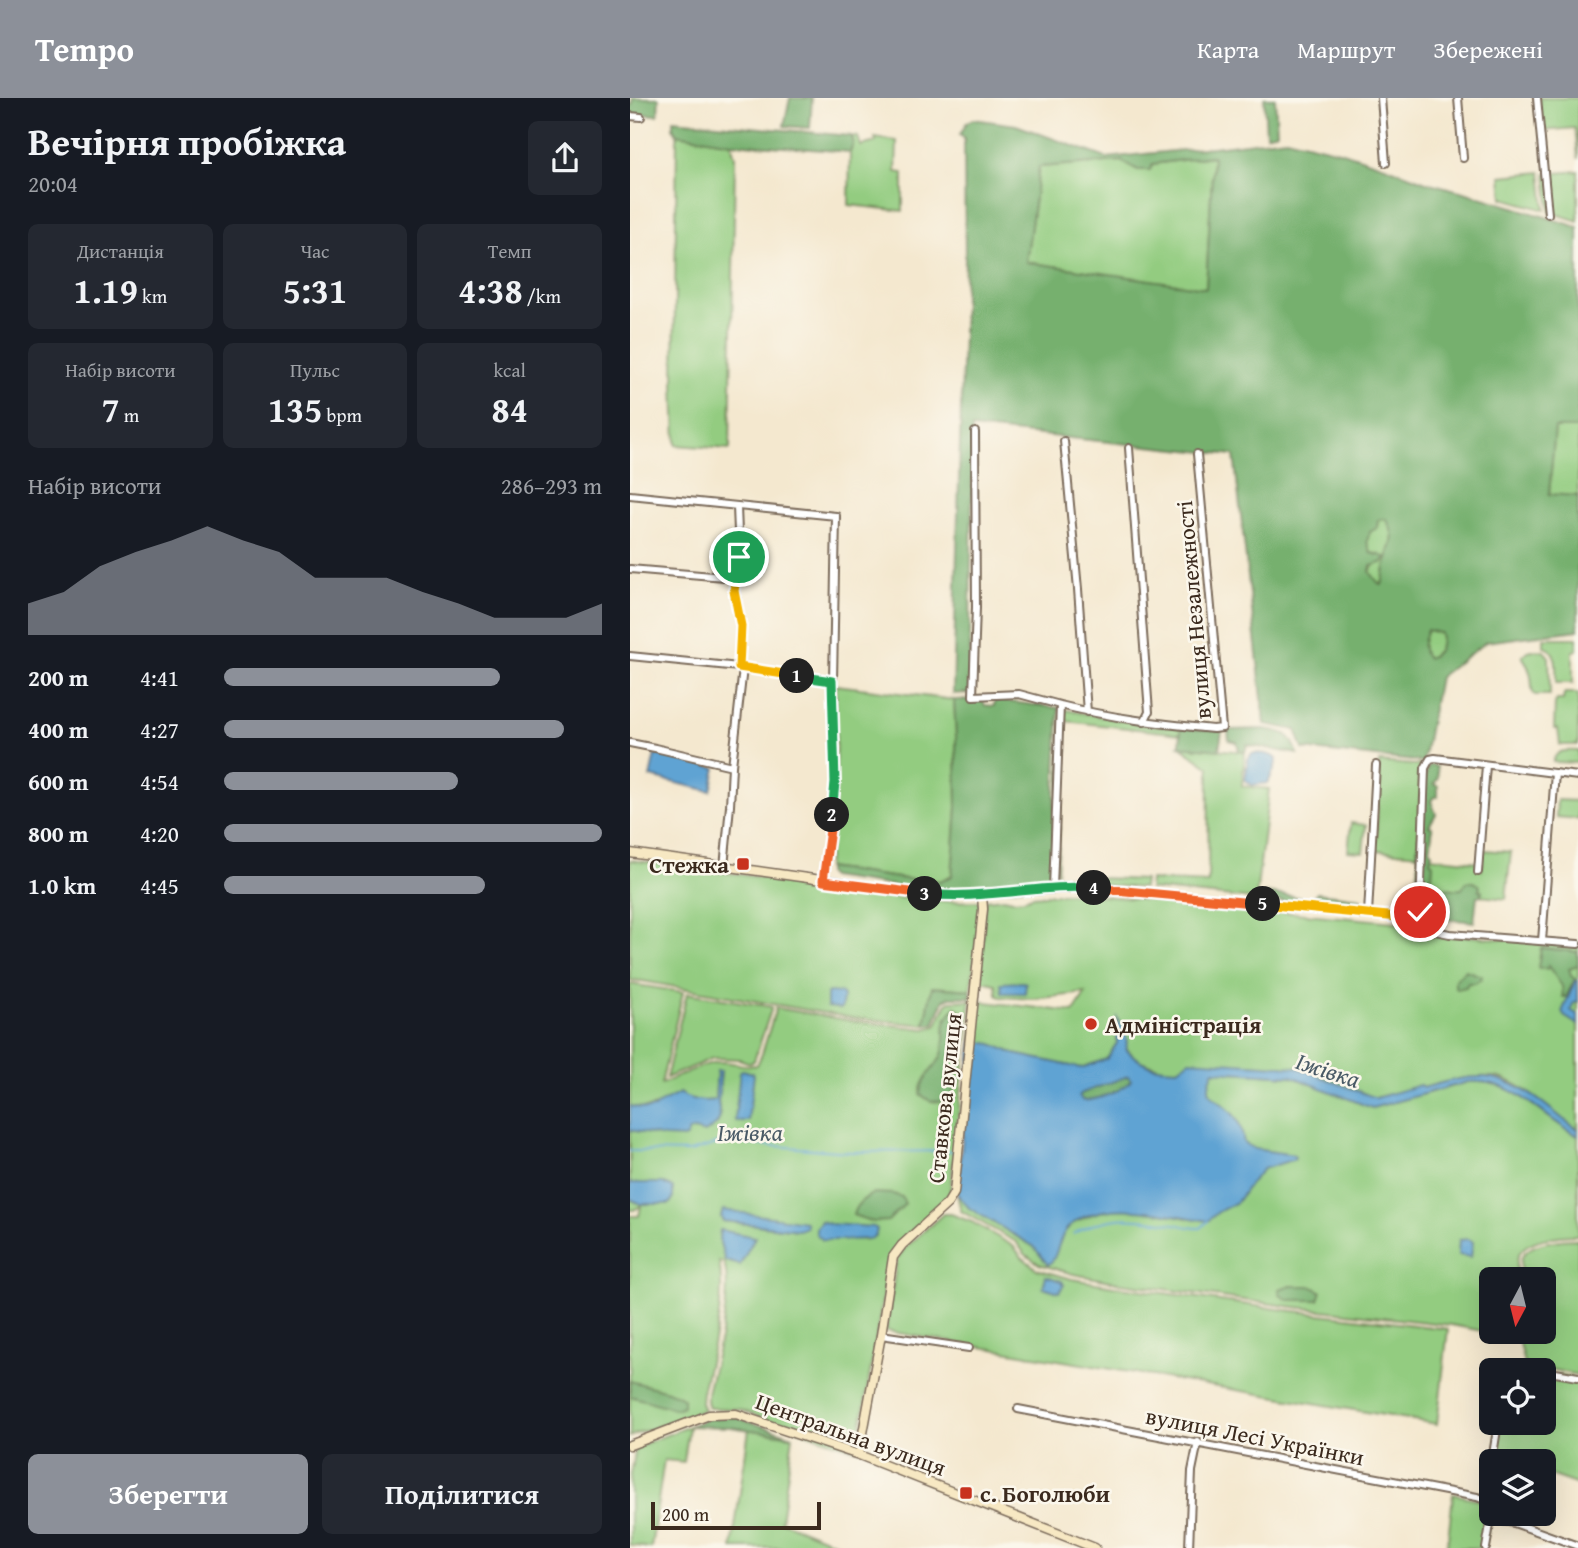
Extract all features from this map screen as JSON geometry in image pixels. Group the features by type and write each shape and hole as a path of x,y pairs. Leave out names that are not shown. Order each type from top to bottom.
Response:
{"street":[{"path":"1381,98 1386,163"},
{"path":"1458,98 1463,158"},
{"path":"1537,98 1548,214"},
{"path":"630,116 641,117"},
{"name":"вулиця Незалежності","path":"975,432 976,607 973,695 1019,694 1087,712 1144,722 1213,729 1222,728 1197,454"},
{"path":"1064,441 1087,712"},
{"path":"1129,447 1149,712 1144,722"},
{"path":"630,495 835,516 832,681 835,782 832,825 823,881"},
{"path":"723,867 741,667 741,626 734,591 739,557 737,507"},
{"path":"630,569 736,578"},
{"path":"630,656 741,667 832,681"},
{"path":"1053,888 1060,705"},
{"path":"630,743 732,766"},
{"path":"630,853 921,894 982,895 1077,887 1409,918 1420,912 1426,765 1430,759 1578,776"},
{"path":"1368,914 1376,765"},
{"path":"1478,872 1486,765"},
{"path":"1542,941 1555,773"},
{"name":"Ставкова вулиця","path":"860,1451 893,1257 954,1194 983,908 982,895"},
{"path":"1409,918 1416,925 1450,934 1578,944"},
{"path":"881,1335 969,1348"},
{"path":"1556,1373 1578,1377"},
{"name":"вулиця Лесі Українки","path":"1018,1409 1479,1498"},
{"name":"Центральна вулиця","path":"630,1445 709,1415 736,1414 860,1451 1096,1548"},
{"path":"1189,1548 1192,1471 1198,1443"},
{"path":"1486,1548 1490,1526"},
{"path":"1522,1526 1578,1546"}],"green space":[{"path":"632,98 659,98 658,115 630,114"},
{"path":"790,98 812,98 810,128 784,126"},
{"path":"1264,98 1275,98 1277,132 1266,135"},
{"path":"1539,98 1578,98 1578,159 1575,128 1542,131"},
{"path":"973,119 1016,125 1106,158 1286,138 1343,152 1426,182 1578,227 1578,428 1555,428 1549,494 1578,496 1578,630 1486,642 1439,677 1423,762 1303,749 1296,730 1265,724 1234,455 972,428 970,693 953,694 965,261 964,138 960,134 967,122","holes":["1213,156 1206,288 1026,262 1039,167 1121,161 1138,170 1150,170 1153,164","1386,519 1393,537 1382,585 1370,572 1371,566 1382,563 1386,557 1371,553 1367,541 1370,532 1377,528 1378,520","1427,630 1440,633 1440,646 1430,657 1426,658 1424,654 1423,641"]},
{"path":"673,120 851,136 853,144 850,152 731,143 677,134 673,128"},
{"path":"677,134 731,143 735,157 730,449 676,445 674,383"},
{"path":"851,136 858,137 861,146 876,142 875,138 897,141 896,172 903,173 903,211 849,205 850,152 853,146"},
{"path":"1213,156 1206,289 1026,262 1039,167 1121,161 1138,170 1153,164"},
{"path":"1578,171 1578,221 1550,212 1546,174"},
{"path":"1541,172 1545,210 1503,198 1501,176"},
{"path":"1555,427 1578,428 1578,496 1549,495"},
{"path":"1387,519 1392,541 1380,586 1370,572 1379,554 1371,553 1366,542 1378,520"},
{"path":"1427,630 1440,633 1441,642 1439,649 1426,658 1423,641"},
{"path":"1544,638 1577,638 1577,650 1573,651 1573,683 1556,683 1554,656 1544,646"},
{"path":"1531,650 1544,651 1549,657 1550,695 1535,695 1532,691 1530,672 1522,656"},
{"path":"836,685 954,700 957,807 952,875 940,881 827,868 836,782"},
{"path":"1565,693 1578,693 1578,745 1560,745 1558,729 1554,729 1555,703 1557,700 1563,700"},
{"path":"984,699 984,705 994,706 995,700 1059,708 1051,881 1011,888 946,891 830,877 827,868 906,879 940,881 952,876 957,807 954,700"},
{"path":"1067,710 1144,725 1181,728 1180,734 1065,721 1057,876 1144,880 1143,888 1056,880 1062,714"},
{"path":"1181,728 1222,731 1219,750 1180,746"},
{"path":"1264,729 1287,735 1298,754 1247,745 1245,752 1239,751 1237,742 1229,740 1228,730"},
{"path":"1180,746 1245,752 1242,786 1269,789 1254,899 1149,889 1150,880 1208,883 1209,767"},
{"path":"1578,751 1578,763 1553,762 1560,752"},
{"path":"1379,762 1423,766 1418,854 1376,850"},
{"path":"1428,766 1437,767 1438,778 1434,784 1438,786 1438,797 1431,801 1436,814 1429,826 1432,827 1432,876 1427,879 1426,884 1430,892 1422,902 1418,902 1420,800"},
{"path":"1557,800 1578,801 1578,819 1556,817"},
{"path":"1351,823 1366,825 1363,852 1348,851"},
{"path":"1483,850 1511,852 1506,899 1480,896 1482,893 1479,888 1427,891 1427,879 1432,876 1433,864 1430,857 1478,862 1482,869"},
{"path":"630,860 888,896 933,901 979,901 971,990 932,987 925,1025 853,1018 630,980"},
{"path":"1468,881 1478,884 1479,890 1482,891 1480,896 1477,896 1474,922 1427,917 1429,912 1441,907 1442,898 1439,897 1438,891 1444,888 1462,889"},
{"path":"1069,893 1407,923 1432,933 1578,946 1578,1129 1520,1087 1494,1077 1458,1079 1375,1098 1296,1067 1165,1069 1137,1060 1126,1048 1117,1020 1117,1043 1107,1059 1080,1068 1015,1054 992,1044 969,1208 1033,1246 1080,1220 1107,1210 1142,1210 1187,1218 1194,1081 1214,1071 1291,1076 1372,1108 1468,1082 1485,1082 1514,1092 1578,1136 1578,1235 1544,1239 1527,1246 1518,1257 1517,1267 1479,1267 1479,1330 1121,1283 1039,1264 1025,1254 1016,1242 961,1211 957,1194 976,1001 1074,1012 1086,993 1033,999 1000,997 997,995 996,984 981,981 985,900 1013,900"},
{"path":"1265,893 1311,899 1317,893 1360,898 1365,901 1362,909 1264,900"},
{"path":"1541,948 1578,952 1578,966 1569,969 1575,979 1566,997 1563,997 1562,986 1548,966 1547,969 1538,968"},
{"path":"1465,970 1482,976 1481,979 1457,989 1455,980"},
{"path":"630,984 683,992 661,1084 713,1063 757,1065 776,1008 853,1021 925,1029 936,1026 947,1003 971,1000 950,1192 945,1201 899,1242 890,1255 857,1450 737,1409 709,1408 707,1393 727,1293 724,1263 719,1261 720,1310 702,1393 701,1403 704,1410 630,1437 630,1216 639,1216 641,1206 630,1210 630,1199 641,1204 673,1198 673,1189 663,1183 630,1183 630,1130 689,1131 720,1117 718,1102 721,1071 717,1071 715,1100 687,1098 680,1093 662,1104 644,1108 630,1106","holes":["723,1210 755,1216 799,1230 723,1221","821,1221 866,1240 823,1240"]},
{"path":"932,987 971,990 971,997 950,997 944,1000 934,1024 925,1025"},
{"path":"687,993 772,1007 754,1061 750,1063 739,1059 713,1058 666,1078"},
{"path":"956,1007 965,1015 963,1043 953,1094 944,1102 930,1101 920,1094 921,1087 940,1058 944,1047 945,1024"},
{"path":"1129,1075 1131,1081 1127,1085 1109,1094 1083,1101 1079,1096 1082,1093"},
{"path":"874,1193 902,1197 905,1204 888,1221 873,1222 853,1215 858,1204"},
{"path":"943,1214 951,1214 972,1222 1013,1246 1037,1269 1072,1279 1285,1310 1448,1329 1437,1424 886,1331 897,1259 905,1248"},
{"path":"1578,1239 1578,1375 1556,1371 1556,1358 1523,1358 1519,1344 1556,1344 1556,1267 1521,1265 1522,1257 1531,1248 1556,1241"},
{"path":"1288,1286 1310,1286 1321,1291 1318,1300 1288,1300 1280,1295 1279,1289"},
{"path":"1556,1375 1578,1379 1578,1485 1556,1477 1556,1449 1496,1449 1498,1435 1556,1435"},
{"path":"630,1381 683,1398 683,1406 676,1409 630,1396"},
{"path":"735,1417 793,1436 730,1427 689,1426 710,1418"},
{"path":"689,1426 684,1462 664,1460 651,1548 630,1545 630,1481 636,1447"},
{"path":"749,1429 793,1436 781,1521 848,1548 732,1548"},
{"path":"1453,1494 1479,1500 1479,1526 1488,1526 1484,1548 1447,1548"}],"water":[{"path":"1252,753 1268,754 1277,759 1268,783 1252,785 1245,780 1248,759"},
{"path":"655,754 716,768 711,791 650,777"},
{"path":"1578,980 1578,1001 1573,1004 1571,1010 1578,1015 1578,1025 1562,1012 1575,981"},
{"path":"1001,983 1026,983 1025,993 1002,993"},
{"path":"827,993 843,996 841,1009 827,1007"},
{"path":"1117,1018 1126,1036 1126,1049 1149,1065 1178,1069 1190,1060 1296,1067 1376,1098 1420,1085 1423,1088 1457,1079 1498,1079 1512,1084 1543,1103 1578,1129 1578,1136 1514,1092 1485,1082 1468,1082 1372,1108 1291,1076 1214,1071 1210,1080 1210,1092 1237,1119 1244,1143 1255,1149 1294,1155 1295,1159 1263,1169 1237,1202 1208,1221 1135,1210 1098,1212 1082,1218 1064,1232 1052,1262 1048,1265 1033,1246 969,1208 957,1194 972,1041 992,1044 1015,1054 1081,1068 1107,1059 1117,1043","holes":["1128,1076 1131,1080 1122,1088 1102,1097 1083,1101 1079,1096"]},
{"path":"717,1071 721,1071 718,1102 720,1117 717,1124 705,1133 689,1131 686,1138 664,1137 630,1130 630,1106 654,1108 680,1093 696,1100 715,1100"},
{"path":"740,1071 754,1075 748,1121 736,1121"},
{"path":"630,1183 663,1183 673,1188 673,1198 670,1204 641,1204 630,1199"},
{"path":"723,1210 806,1222 806,1227 799,1230 723,1221"},
{"path":"821,1221 877,1229 875,1235 869,1239 823,1240 816,1234 816,1227"},
{"path":"720,1230 755,1237 740,1265 725,1261 719,1239"},
{"path":"1469,1239 1473,1242 1471,1257 1458,1255 1459,1240"},
{"path":"1046,1276 1062,1281 1064,1285 1059,1292 1043,1287"}],"waterway":[{"name":"Іжівка","path":"630,1151 690,1152 723,1142 849,1152 953,1151"},
{"path":"1074,1234 1089,1226 1118,1219 1148,1220 1195,1228 1201,1228 1208,1221"}],"place":[{"name":"Стежка","path":"743,864"},
{"name":"Адміністрація","path":"1091,1024"},
{"name":"с. Боголюби","path":"966,1493"}],"route":[{"path":"739,557 734,591 741,626 739,667 832,681 835,782 832,825 823,881 951,896 1077,887 1406,918 1415,917 1420,912"}]}
